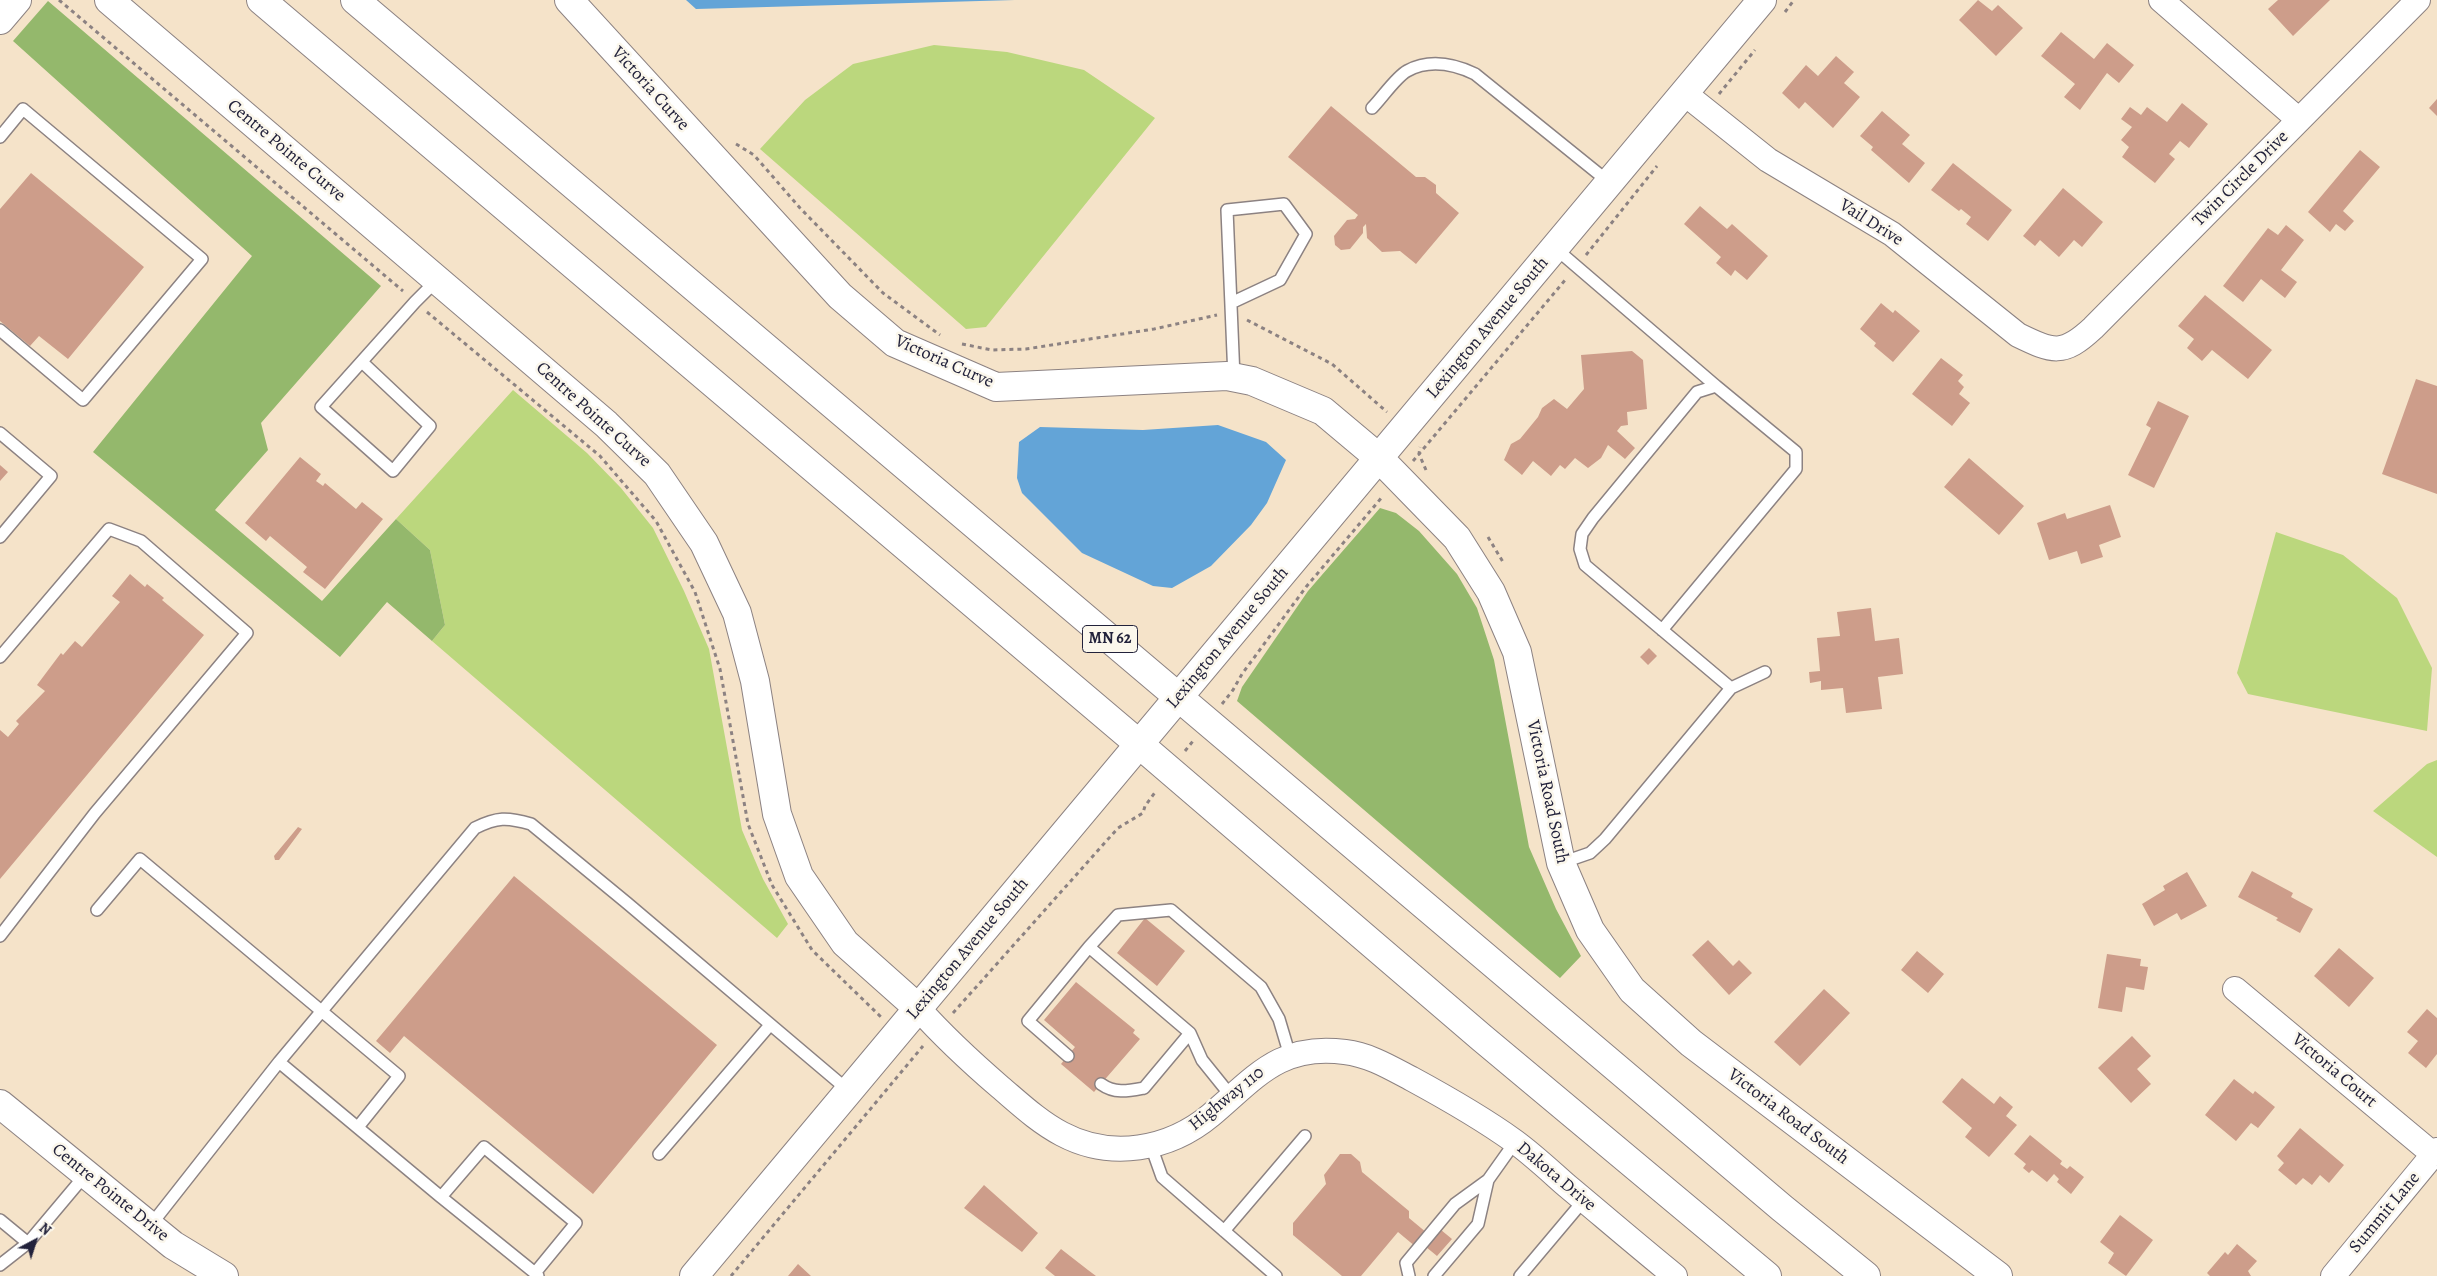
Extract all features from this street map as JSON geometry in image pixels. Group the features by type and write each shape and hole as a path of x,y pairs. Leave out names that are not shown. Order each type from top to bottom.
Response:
{"main road":[{"path":"0,20 17,0"},
{"name":"Centre Pointe Curve","path":"108,0 613,430 657,474 704,543 737,613 755,681 777,814 799,876 845,943 918,1008"},
{"path":"261,0 1170,770 1482,1038 1767,1276"},
{"name":"MN 62","path":"355,0 1178,698 1782,1208 1866,1276"},
{"name":"Victoria Curve","path":"569,0 840,296 896,343 996,387 1227,376 1252,381 1323,411 1379,458"},
{"name":"Lexington Avenue South","path":"694,1276 1610,183 1694,101 1773,7"},
{"name":"Victoria Road South","path":"1379,458 1457,538 1491,592 1517,652 1561,863 1590,930 1632,990 1690,1043 1998,1276"},
{"name":"Centre Pointe Drive","path":"0,1104 199,1266 224,1276"},
{"path":"1782,1208 1877,1276"}],"street":[{"path":"2161,0 2299,120"},
{"name":"Twin Circle Drive","path":"2057,350 2078,342 2093,328 2418,0"},
{"name":"Vail Drive","path":"1694,101 1768,160 1892,234 2018,334 2040,346 2057,350"},
{"name":"Victoria Court","path":"2235,989 2435,1152"},
{"name":"Highway 110","path":"918,1008 951,1045 1038,1119 1060,1133 1085,1144 1103,1148 1127,1149 1151,1146 1168,1141 1196,1127 1258,1072 1290,1056 1321,1051 1345,1052 1374,1059 1429,1088"},
{"name":"Dakota Drive","path":"1429,1088 1515,1142 1675,1276"},
{"name":"Summit Lane","path":"2333,1276 2435,1152"}],"lane":[{"path":"1372,108 1406,72 1438,64 1458,66 1475,74 1610,183"},
{"path":"0,137 23,109 202,259 83,400 0,330"},
{"path":"1231,303 1280,280 1306,234 1284,204 1227,210 1234,378"},
{"path":"1555,248 1796,452 1796,469 1662,630"},
{"path":"362,362 430,426 393,471 321,407 415,302 437,280"},
{"path":"1716,386 1697,392 1582,534 1580,549 1585,565 1731,688"},
{"path":"0,433 51,476 0,537"},
{"path":"0,658 109,529 141,541 247,633 95,813 0,936"},
{"path":"1561,863 1590,853 1605,839 1731,688 1765,672"},
{"path":"150,1226 321,1011 475,828 492,819 512,818 531,824 628,903 848,1091"},
{"path":"97,910 140,859 399,1076 358,1127"},
{"path":"1068,1056 1028,1021 1118,915 1172,910 1261,986 1279,1019 1290,1056"},
{"path":"1089,947 1190,1033 1202,1060 1231,1096"},
{"path":"659,1154 770,1025"},
{"path":"1101,1084 1110,1090 1124,1091 1144,1088 1190,1033"},
{"path":"279,1062 441,1197 537,1275 576,1222 484,1147 441,1197"},
{"path":"1224,1231 1305,1136"},
{"path":"1409,1276 1406,1263 1455,1204 1488,1180 1515,1142"},
{"path":"1151,1146 1162,1177 1276,1276"},
{"path":"0,1265 28,1243 86,1174"},
{"path":"1434,1276 1478,1224 1488,1180"},
{"path":"1520,1276 1584,1200"},
{"path":"0,1220 28,1243"}],"path":[{"path":"59,0 600,456 656,520 695,592 720,669 748,824 772,885 812,950 858,996"},
{"path":"1773,7 1794,0"},
{"path":"1694,101 1722,91 1757,47"},
{"path":"731,141 754,154 800,208 883,293 943,336"},
{"path":"1428,474 1419,454 1577,266 1652,174 1661,159"},
{"path":"959,343 992,350 1026,349 1154,329 1221,315 1232,316 1257,323 1332,364 1381,405"},
{"path":"952,1014 1118,828 1143,813 1145,806 1170,770 1208,722 1306,587 1373,509"},
{"path":"1484,533 1504,563"},
{"path":"731,1276 917,1053"}],"green space":[{"path":"48,1 381,286 261,423 268,450 215,510 322,601 396,519 430,550 445,625 432,641 387,602 340,657 93,452 252,256 13,41"},
{"path":"934,45 1007,52 1084,70 1155,118 986,327 966,329 760,149 805,100 853,64"},
{"path":"513,390 587,453 621,488 653,528 684,591 709,649 742,830 763,879 788,924 777,938 432,641 445,625 430,550 396,519"},
{"path":"1380,508 1396,513 1419,531 1457,574 1477,608 1494,660 1529,847 1556,909 1581,956 1560,978 1237,701 1242,687 1308,591"},
{"path":"2276,532 2343,555 2397,598 2432,668 2427,731 2248,694 2237,673"},
{"path":"2437,760 2437,857 2373,811 2427,764"}],"water":[{"path":"686,0 1015,0 696,9"},
{"path":"1218,425 1266,442 1286,460 1267,503 1251,525 1211,566 1172,588 1153,586 1082,553 1022,493 1017,478 1019,442 1040,427 1143,430"}],"building":[{"path":"1978,0 1992,11 1998,5 2023,28 1996,56 1959,20"},
{"path":"2278,0 2330,0 2293,36 2268,9"},
{"path":"2061,32 2094,59 2107,43 2134,65 2119,83 2107,73 2080,110 2064,97 2075,84 2041,56"},
{"path":"1836,56 1854,72 1844,83 1860,97 1833,128 1805,102 1799,109 1782,93 1806,65 1818,76"},
{"path":"2437,99 2437,116 2429,108"},
{"path":"2182,103 2208,124 2189,148 2180,141 2169,154 2175,159 2155,183 2122,157 2129,147 2121,140 2132,127 2121,119 2130,107 2141,115 2147,107 2167,122"},
{"path":"1331,106 1416,177 1425,177 1436,185 1436,193 1459,213 1416,264 1400,251 1382,252 1367,238 1366,224 1363,227 1363,233 1350,249 1341,250 1335,245 1334,236 1347,220 1355,219 1358,215 1288,157"},
{"path":"1882,111 1910,135 1902,144 1925,163 1909,183 1871,150 1873,147 1860,136"},
{"path":"2360,150 2380,167 2343,211 2354,221 2345,231 2336,224 2330,232 2308,212"},
{"path":"1953,163 2012,210 1988,241 1966,224 1971,217 1961,209 1959,211 1931,190"},
{"path":"31,173 144,267 68,359 39,336 30,346 0,321 0,209"},
{"path":"2063,188 2103,222 2082,247 2074,240 2059,257 2040,240 2035,246 2023,236"},
{"path":"1700,206 1727,229 1732,224 1768,256 1747,280 1735,270 1731,276 1716,263 1721,257 1684,224"},
{"path":"2286,225 2304,240 2281,270 2297,282 2285,298 2261,279 2243,302 2223,286 2268,228 2278,235"},
{"path":"2205,295 2272,350 2248,379 2212,350 2202,361 2187,348 2194,339 2178,326"},
{"path":"1881,303 1893,313 1895,310 1920,331 1893,362 1874,346 1876,343 1860,329"},
{"path":"1632,351 1643,360 1647,409 1627,412 1628,425 1621,426 1617,431 1635,448 1625,459 1608,445 1601,458 1588,468 1575,458 1565,469 1560,465 1551,476 1533,461 1522,475 1504,460 1511,444 1520,439 1538,417 1542,408 1554,399 1567,409 1584,389 1581,355"},
{"path":"1941,358 1963,375 1958,381 1964,387 1959,394 1970,403 1952,426 1912,394"},
{"path":"2416,379 2437,386 2437,494 2382,474"},
{"path":"2158,401 2189,416 2154,488 2128,475 2151,428 2146,425"},
{"path":"300,457 321,474 316,481 323,486 325,483 356,509 362,502 383,519 325,589 303,572 307,567 270,536 266,541 245,523"},
{"path":"1969,458 2024,506 1999,535 1944,487"},
{"path":"0,465 8,472 0,481"},
{"path":"2110,505 2121,537 2099,545 2103,557 2081,564 2077,551 2049,560 2037,523 2065,513 2067,519"},
{"path":"130,574 145,587 147,584 164,598 162,600 204,635 0,879 0,730 8,737 19,724 16,721 45,691 37,685 61,653 63,655 75,641 82,647 120,602 112,596"},
{"path":"1871,608 1875,641 1899,638 1903,674 1878,677 1882,709 1846,713 1843,688 1821,690 1821,681 1810,683 1809,672 1820,671 1817,638 1840,636 1837,612"},
{"path":"1649,648 1657,656 1648,665 1640,657"},
{"path":"298,827 302,829 279,860 275,860 274,856"},
{"path":"2252,871 2293,893 2291,897 2313,909 2300,933 2276,920 2278,918 2238,897"},
{"path":"2187,872 2207,906 2181,920 2177,913 2154,926 2142,904 2165,890 2163,886"},
{"path":"514,876 717,1045 593,1194 404,1036 390,1053 376,1041"},
{"path":"1145,918 1185,951 1157,986 1117,953"},
{"path":"1708,940 1733,966 1739,960 1752,973 1729,995 1692,955"},
{"path":"2339,948 2374,978 2349,1007 2314,976"},
{"path":"1917,951 1944,974 1928,993 1901,970"},
{"path":"2107,954 2141,959 2140,966 2148,967 2144,990 2126,987 2122,1012 2098,1008"},
{"path":"1076,982 1135,1030 1133,1033 1140,1039 1094,1092 1061,1064 1075,1047 1044,1020"},
{"path":"1824,989 1850,1013 1800,1066 1774,1042"},
{"path":"2427,1009 2437,1018 2437,1054 2426,1068 2408,1053 2418,1041 2407,1032"},
{"path":"2132,1036 2151,1056 2137,1069 2151,1084 2131,1103 2098,1068"},
{"path":"1962,1078 1994,1104 2000,1096 2013,1107 2006,1116 2017,1125 1989,1157 1965,1137 1972,1128 1942,1102"},
{"path":"2234,1079 2253,1094 2255,1091 2275,1107 2258,1128 2251,1123 2236,1141 2205,1115"},
{"path":"2300,1128 2344,1165 2329,1183 2320,1175 2312,1185 2303,1178 2296,1185 2278,1170 2284,1163 2277,1156"},
{"path":"2030,1135 2062,1161 2060,1164 2067,1169 2070,1166 2084,1177 2071,1194 2057,1182 2059,1179 2054,1174 2047,1182 2032,1170 2029,1173 2023,1168 2026,1164 2014,1154"},
{"path":"1340,1154 1351,1154 1360,1162 1362,1172 1409,1211 1409,1218 1427,1233 1435,1225 1452,1239 1437,1256 1420,1242 1416,1247 1398,1232 1361,1276 1342,1276 1293,1235 1293,1223 1326,1184 1324,1175"},
{"path":"984,1185 1038,1233 1022,1252 964,1208"},
{"path":"2120,1215 2153,1240 2126,1276 2108,1263 2114,1253 2100,1242"},
{"path":"2237,1244 2257,1261 2248,1271 2251,1276 2210,1276 2207,1273 2225,1252 2228,1255"},
{"path":"1061,1249 1096,1276 1055,1276 1045,1268"},
{"path":"798,1264 811,1276 788,1276"}]}
